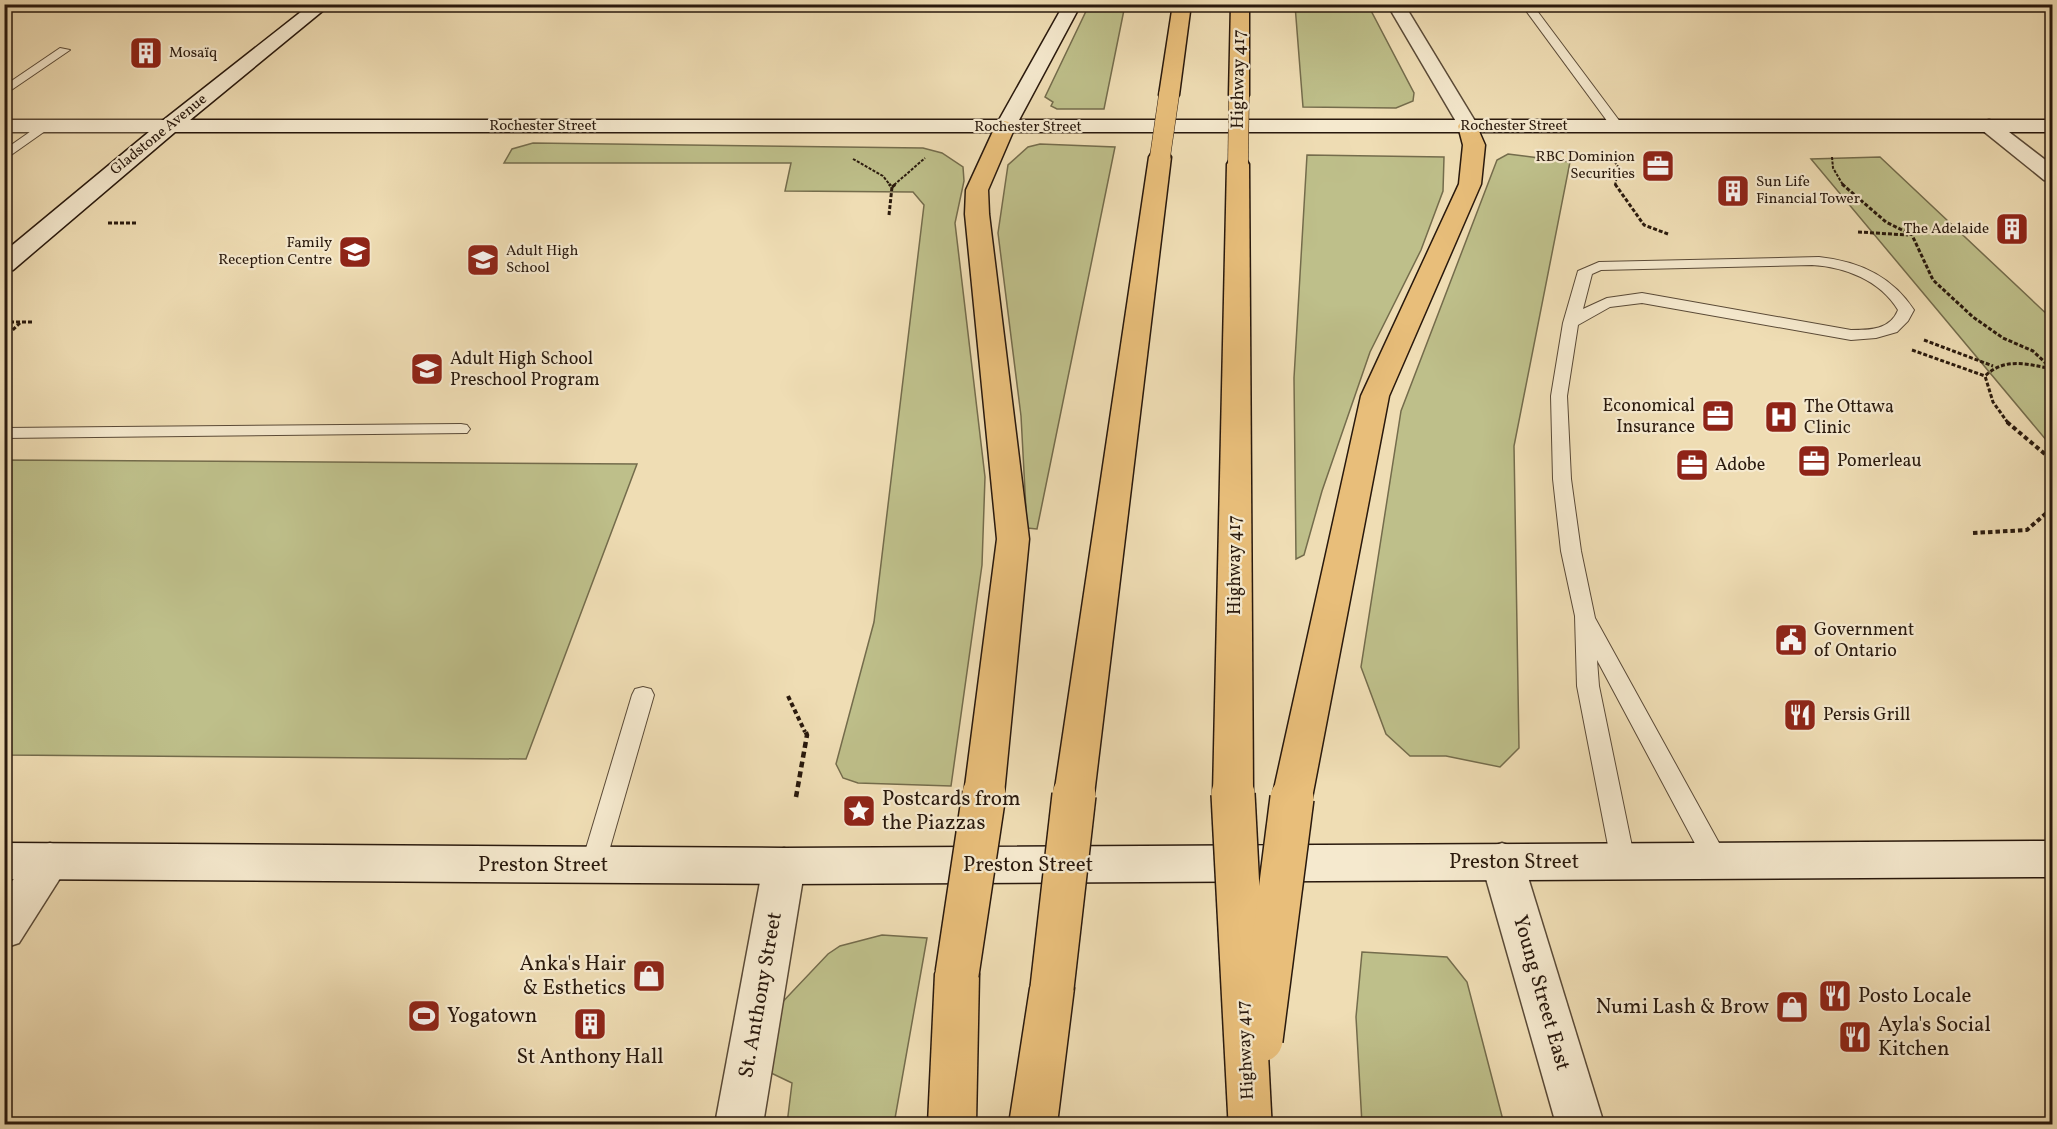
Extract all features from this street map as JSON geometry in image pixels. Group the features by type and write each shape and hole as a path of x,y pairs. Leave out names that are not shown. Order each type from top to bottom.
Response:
{"highway":[{"path":"1033,1125 1052,988 1074,795 1182,4"},
{"name":"Highway 417","path":"1240,4 1233,794 1250,1123"},
{"path":"1250,1123 1292,798 1376,396 1470,184 1474,145 1468,126"},
{"path":"952,1125 957,974 984,794 1012,539 977,214 977,190 1005,127"}],"street":[{"path":"1005,127 1073,4"},
{"path":"1395,4 1468,126"},
{"name":"Gladstone Avenue","path":"4,265 168,126 314,8"},
{"name":"Rochester Street","path":"4,126 2052,126"},
{"path":"1989,126 2052,175"},
{"name":"Preston Street","path":"4,861 784,866 2052,859"},
{"path":"4,929 50,861"},
{"name":"Young Street East","path":"1502,861 1580,1125"},
{"name":"St. Anthony Street","path":"739,1125 784,866"}],"lane":[{"path":"1526,4 1617,126"},
{"path":"4,92 64,50"},
{"path":"4,156 44,126"},
{"path":"1571,323 1590,309 1611,300 1642,298 1851,334 1876,333 1893,328 1904,320 1906,310 1893,291 1864,273 1826,262 1720,261 1590,268 1585,271 1571,323 1559,396 1562,479 1571,551 1585,616 1588,686 1605,758 1623,861"},
{"path":"4,433 461,429"},
{"path":"1585,616 1717,861"},
{"path":"593,865 643,695"}],"path":[{"path":"1824,149 1832,157 1833,168 1841,183 1862,204 1886,222 1912,235 1933,280 1973,317 2003,338 2032,351 2052,369"},
{"path":"1608,150 1619,168 1616,185 1644,225 1678,238 1700,239 1712,244 1710,249 1720,261"},
{"path":"892,187 930,154"},
{"path":"850,158 884,176 892,187 889,215"},
{"path":"119,223 137,223"},
{"path":"1858,232 1912,235"},
{"path":"4,322 34,322"},
{"path":"4,338 21,322"},
{"path":"1893,328 1993,366 2017,361 2052,369"},
{"path":"1876,333 1913,351 1985,376"},
{"path":"1993,366 1985,376 1986,387 1998,413 2025,441 2052,460"},
{"path":"1973,533 2027,530 2052,508"},
{"path":"788,696 807,735 796,797"}],"green space":[{"path":"1089,5 1125,5 1104,109 1057,109 1051,106 1053,102 1045,97"},
{"path":"1295,5 1368,5 1414,93 1413,101 1396,108 1303,107"},
{"path":"533,143 923,148 942,153 963,167 964,181 955,223 985,477 982,565 951,786 858,783 843,778 836,764 874,622 924,205 913,192 785,191 791,163 504,163 512,149"},
{"path":"1040,144 1115,147 1037,529 1027,528 1021,416 998,233 1008,165 1028,147"},
{"path":"1508,154 1570,162 1514,446 1519,748 1500,767 1446,756 1410,756 1386,734 1361,667 1401,411 1497,160"},
{"path":"1307,155 1444,157 1443,191 1421,250 1370,352 1322,491 1304,555 1296,559 1294,378"},
{"path":"1880,157 2052,319 2052,447 1811,159"},
{"path":"5,460 637,464 526,759 5,755"},
{"path":"882,935 927,938 894,1124 787,1124 792,1083 769,1072 773,1012 828,954 840,946"},
{"path":"1362,952 1447,957 1467,982 1504,1124 1362,1124 1356,1017"}],"place":[{"name":"Mosaïq","path":"146,53"},
{"name":"RBC Dominion Securities","path":"1658,166"},
{"name":"Sun Life Financial Tower","path":"1733,191"},
{"name":"The Adelaide","path":"2012,229"},
{"name":"Family Reception Centre","path":"355,252"},
{"name":"Adult High School","path":"483,260"},
{"name":"Adult High School Preschool Program","path":"427,369"},
{"name":"Economical Insurance","path":"1718,416"},
{"name":"The Ottawa Clinic","path":"1781,417"},
{"name":"Pomerleau","path":"1814,461"},
{"name":"Adobe","path":"1692,465"},
{"name":"Government of Ontario","path":"1791,640"},
{"name":"Persis Grill","path":"1800,715"},
{"name":"Postcards from the Piazzas","path":"859,811"},
{"name":"Anka's Hair & Esthetics","path":"649,976"},
{"name":"Posto Locale","path":"1835,996"},
{"name":"Numi Lash & Brow","path":"1792,1007"},
{"name":"Yogatown","path":"424,1016"},
{"name":"St Anthony Hall","path":"590,1024"},
{"name":"Ayla's Social Kitchen","path":"1855,1037"}]}
